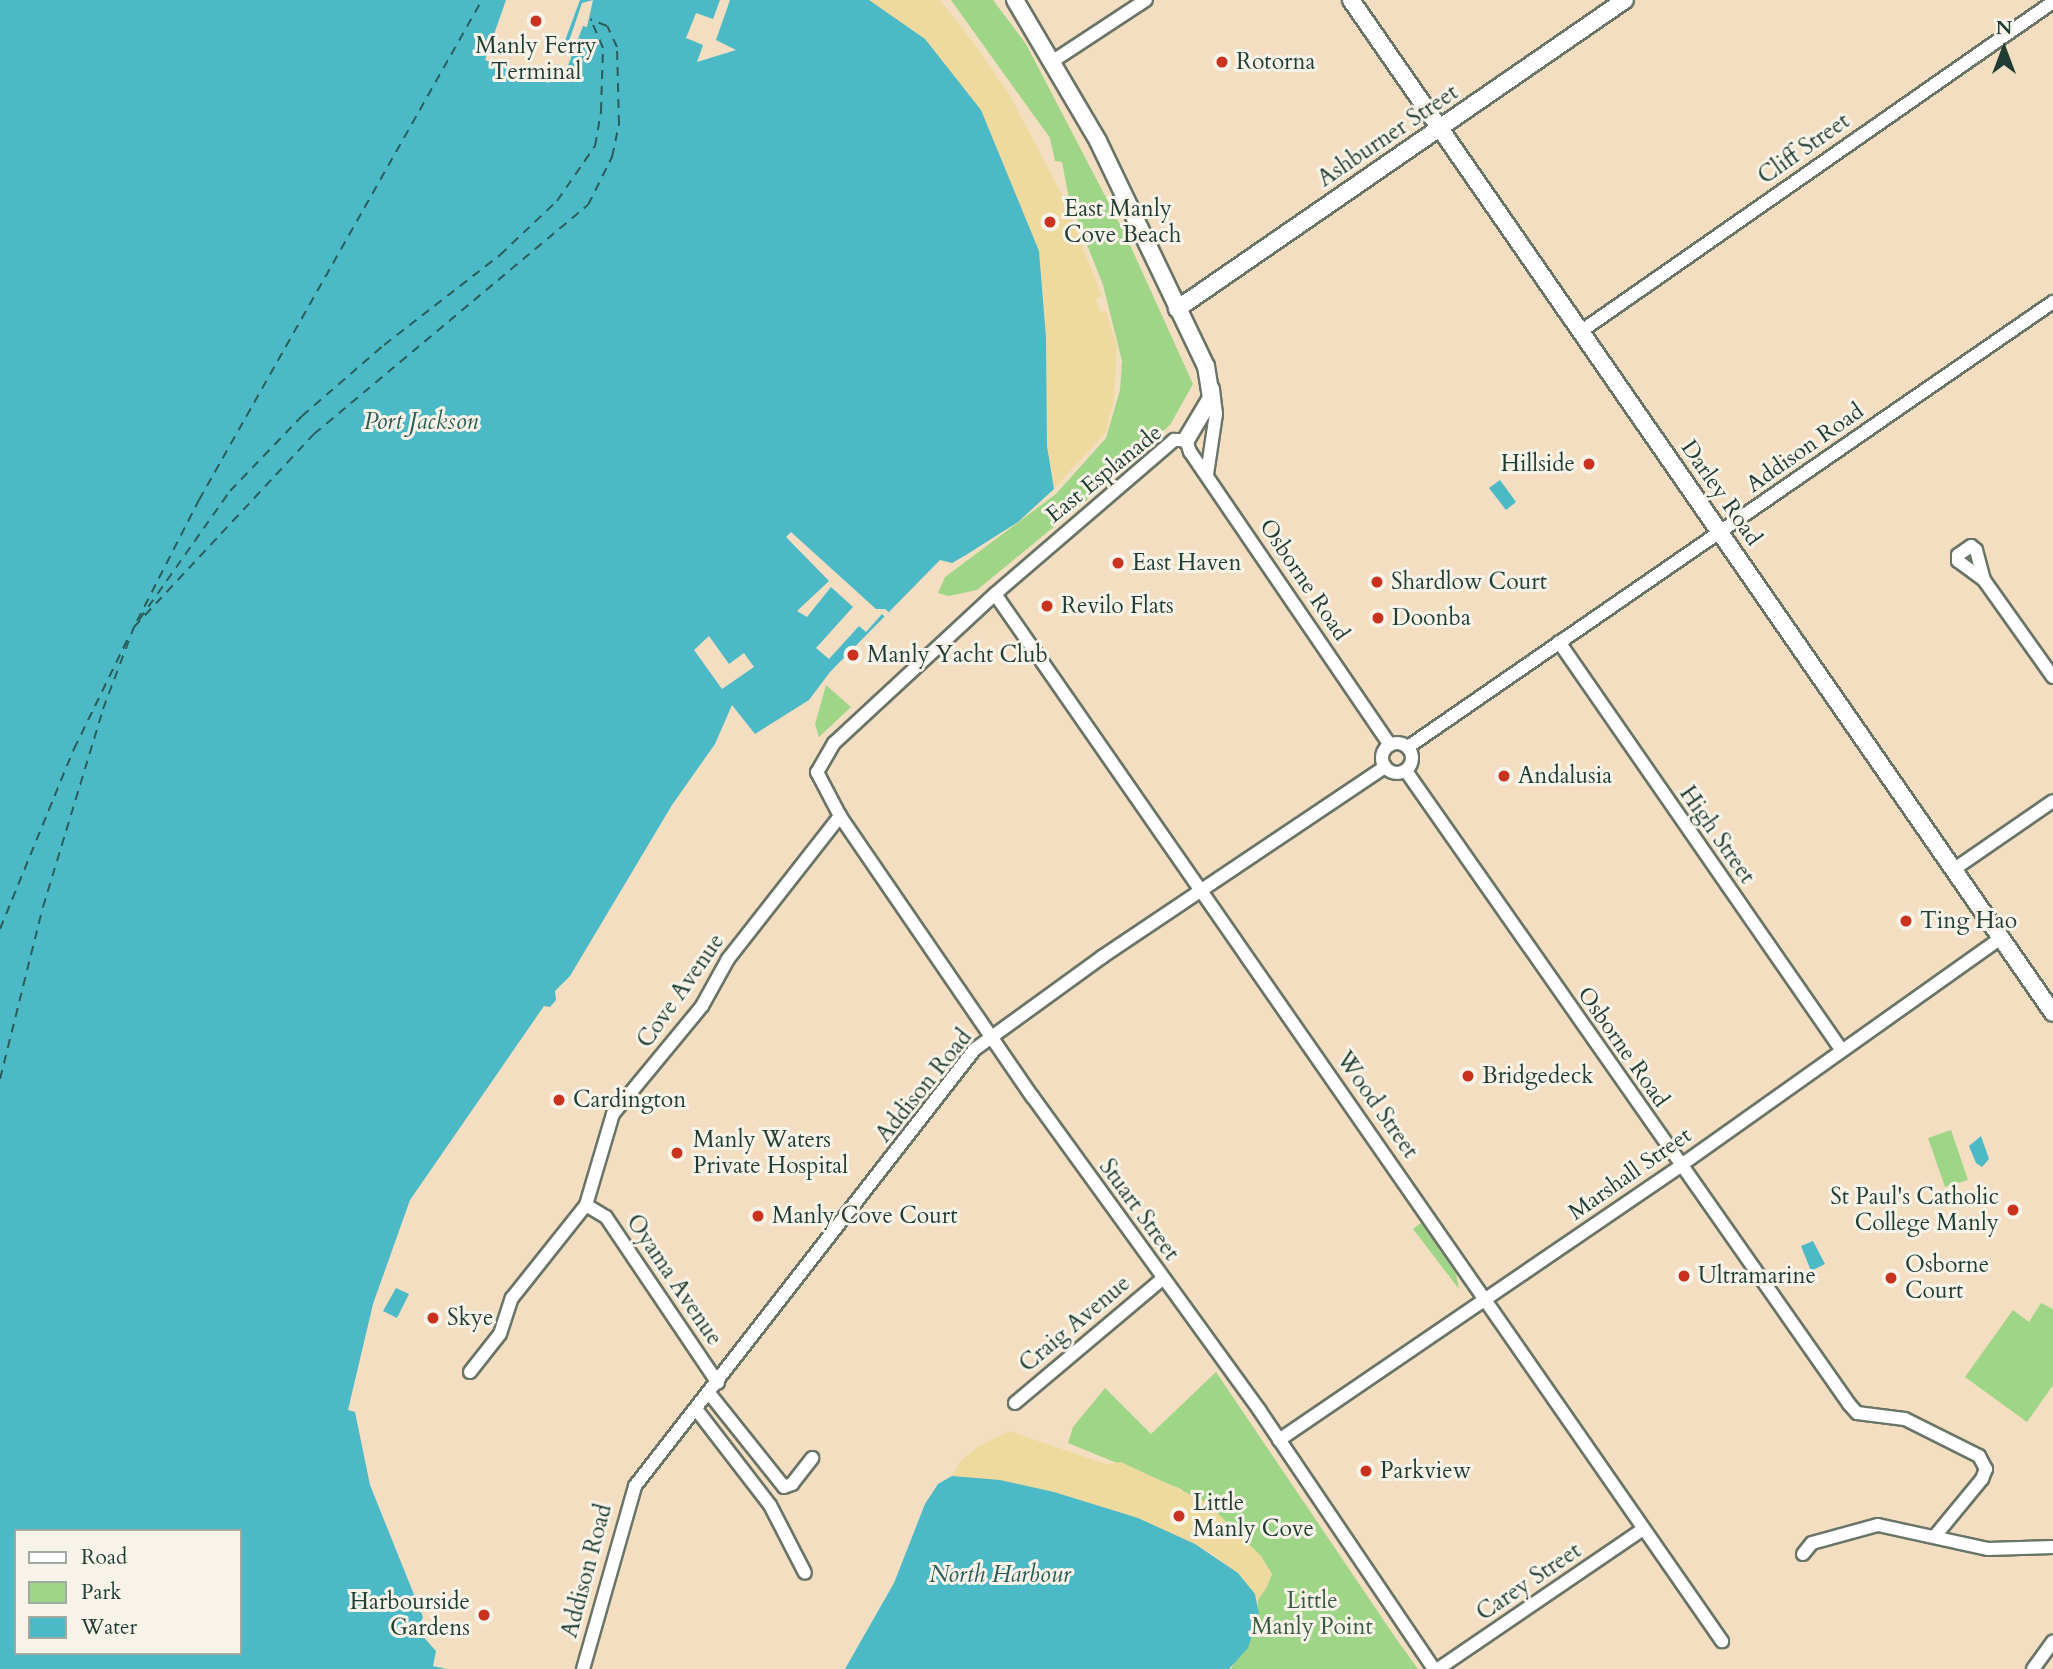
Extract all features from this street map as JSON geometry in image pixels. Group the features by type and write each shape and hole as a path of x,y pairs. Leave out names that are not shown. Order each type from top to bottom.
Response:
{"street":[{"path":"1015,0 1098,141 1212,384 1216,414 1207,474"},
{"path":"1053,61 1146,0"},
{"name":"Darley Road","path":"1351,0 2053,1013"},
{"name":"Ashburner Street","path":"1177,309 1625,0"},
{"name":"Cliff Street","path":"1580,332 2052,1"},
{"name":"Addison Road","path":"1408,747 2053,302"},
{"name":"East Esplanade","path":"817,772 834,743 995,594 1174,440 1186,440 1206,409 1212,384"},
{"name":"Osborne Road","path":"1186,440 1390,745"},
{"path":"1984,580 2053,677"},
{"name":"Wood Street","path":"995,594 1722,1641"},
{"name":"High Street","path":"1559,642 1842,1051"},
{"path":"1390,745 1408,747 1413,759 1406,771 1397,774 1385,767 1382,754 1390,745"},
{"name":"Addison Road","path":"583,1669 627,1502 975,1049 1201,891 1385,767"},
{"name":"Osborne Road","path":"1406,771 1680,1166 1857,1413 1905,1419 1979,1456 1986,1468 1982,1479 1935,1536"},
{"name":"Stuart Street","path":"817,772 840,816 992,1037 1279,1440 1436,1669"},
{"path":"1953,870 2053,801"},
{"name":"Cove Avenue","path":"586,1205 613,1114 702,1006 728,959 840,816"},
{"name":"Marshall Street","path":"1279,1440 1680,1166 2001,938"},
{"path":"470,1372 500,1334 512,1298 586,1205"},
{"name":"Oyama Avenue","path":"586,1205 606,1217 718,1383"},
{"name":"Craig Avenue","path":"1015,1403 1162,1279"},
{"path":"709,1394 784,1487 792,1484 812,1458"},
{"path":"696,1409 770,1505 805,1573"},
{"path":"1803,1554 1812,1543 1878,1525 1988,1549 2053,1547"},
{"name":"Carey Street","path":"1436,1669 1643,1529"},
{"path":"2033,1669 2053,1641"}],"green space":[{"path":"951,0 993,0 1026,44 1126,236 1193,384 1170,425 1100,489 977,590 949,596 938,593 945,577 1056,494 1106,438 1120,390 1122,361 1103,285 1069,199 1062,162 1055,161 1050,138"},
{"path":"826,685 851,707 819,737 815,724"},
{"path":"1951,1130 1968,1180 1945,1187 1928,1138"},
{"path":"1421,1223 1456,1274 1459,1289 1413,1229"},
{"path":"2041,1303 2053,1309 2053,1385 2027,1422 1965,1377 2013,1310 2029,1322"},
{"name":"Little Manly Point","path":"1216,1372 1418,1669 1231,1669 1257,1622 1258,1600 1272,1574 1181,1489 1068,1443 1073,1427 1105,1388 1151,1434"}],"sand":[{"name":"East Manly Cove Beach","path":"869,0 940,0 1009,94 1061,193 1102,296 1096,299 1100,312 1106,311 1117,347 1114,399 1106,432 1054,489 1047,446 1046,337 1039,251 925,39"},
{"name":"Little Manly Cove","path":"1009,1431 1106,1464 1121,1462 1206,1502 1261,1556 1272,1574 1267,1587 1258,1600 1242,1577 1211,1553 1138,1518 1054,1492 952,1476 961,1461 979,1446"}],"water":[{"name":"Port Jackson","path":"0,0 869,0 925,39 981,110 1039,251 1046,337 1047,446 1054,489 1018,522 966,555 952,563 940,560 830,672 809,700 755,734 732,705 715,744 672,805 570,976 555,991 556,1000 550,1007 544,1006 410,1200 373,1304 348,1410 355,1412 370,1485 423,1617 418,1631 436,1651 433,1666 447,1669 0,1669"},
{"path":"1500,480 1516,502 1506,510 1489,488"},
{"path":"1981,1136 1989,1159 1982,1167 1976,1163 1969,1146"},
{"path":"1813,1241 1825,1264 1811,1271 1801,1246"},
{"path":"396,1288 409,1294 397,1318 383,1311"},
{"name":"North Harbour","path":"952,1476 1000,1480 1054,1492 1138,1518 1195,1544 1238,1573 1255,1594 1259,1614 1248,1648 1229,1669 845,1669 894,1583 925,1504 938,1484"}],"pier":[{"name":"Manly Ferry Terminal","path":"506,0 580,0 560,54 564,56 582,3 593,0 587,27 583,26 567,68 556,64 549,83 485,60"},
{"path":"720,0 730,0 716,40 736,50 697,62 703,45 686,38 696,13 713,19"},
{"path":"791,532 876,609 885,609 893,616 888,620 882,614 866,632 859,626 829,659 816,648 853,607 831,587 807,617 797,611 829,581 786,537"},
{"path":"709,636 729,664 744,653 754,667 722,689 694,650"}],"ferry route":[{"path":"137,621 199,500 482,0"},
{"path":"0,1079 43,907 103,709 134,627 314,434 588,205 612,157 619,124 617,47 607,26 590,19"},
{"path":"139,620 230,491 302,416 384,345 500,255 557,201 595,146 601,111 603,48 591,20"},
{"path":"0,929 74,749 129,636"}],"place":[{"name":"Manly Ferry Terminal","path":"536,21"},
{"name":"Rotorna","path":"1222,62"},
{"name":"East Manly Cove Beach","path":"1050,222"},
{"name":"Hillside","path":"1589,464"},
{"name":"East Haven","path":"1118,563"},
{"name":"Shardlow Court","path":"1377,582"},
{"name":"Revilo Flats","path":"1047,606"},
{"name":"Doonba","path":"1378,618"},
{"name":"Manly Yacht Club","path":"853,655"},
{"name":"Andalusia","path":"1504,776"},
{"name":"Ting Hao","path":"1906,921"},
{"name":"Bridgedeck","path":"1468,1076"},
{"name":"Cardington","path":"559,1100"},
{"name":"Manly Waters Private Hospital","path":"677,1153"},
{"name":"St Paul's Catholic College Manly","path":"2013,1210"},
{"name":"Manly Cove Court","path":"758,1216"},
{"name":"Ultramarine","path":"1684,1276"},
{"name":"Osborne Court","path":"1891,1278"},
{"name":"Skye","path":"433,1318"},
{"name":"Parkview","path":"1366,1471"},
{"name":"Little Manly Cove","path":"1179,1516"},
{"name":"Harbourside Gardens","path":"484,1615"}]}
